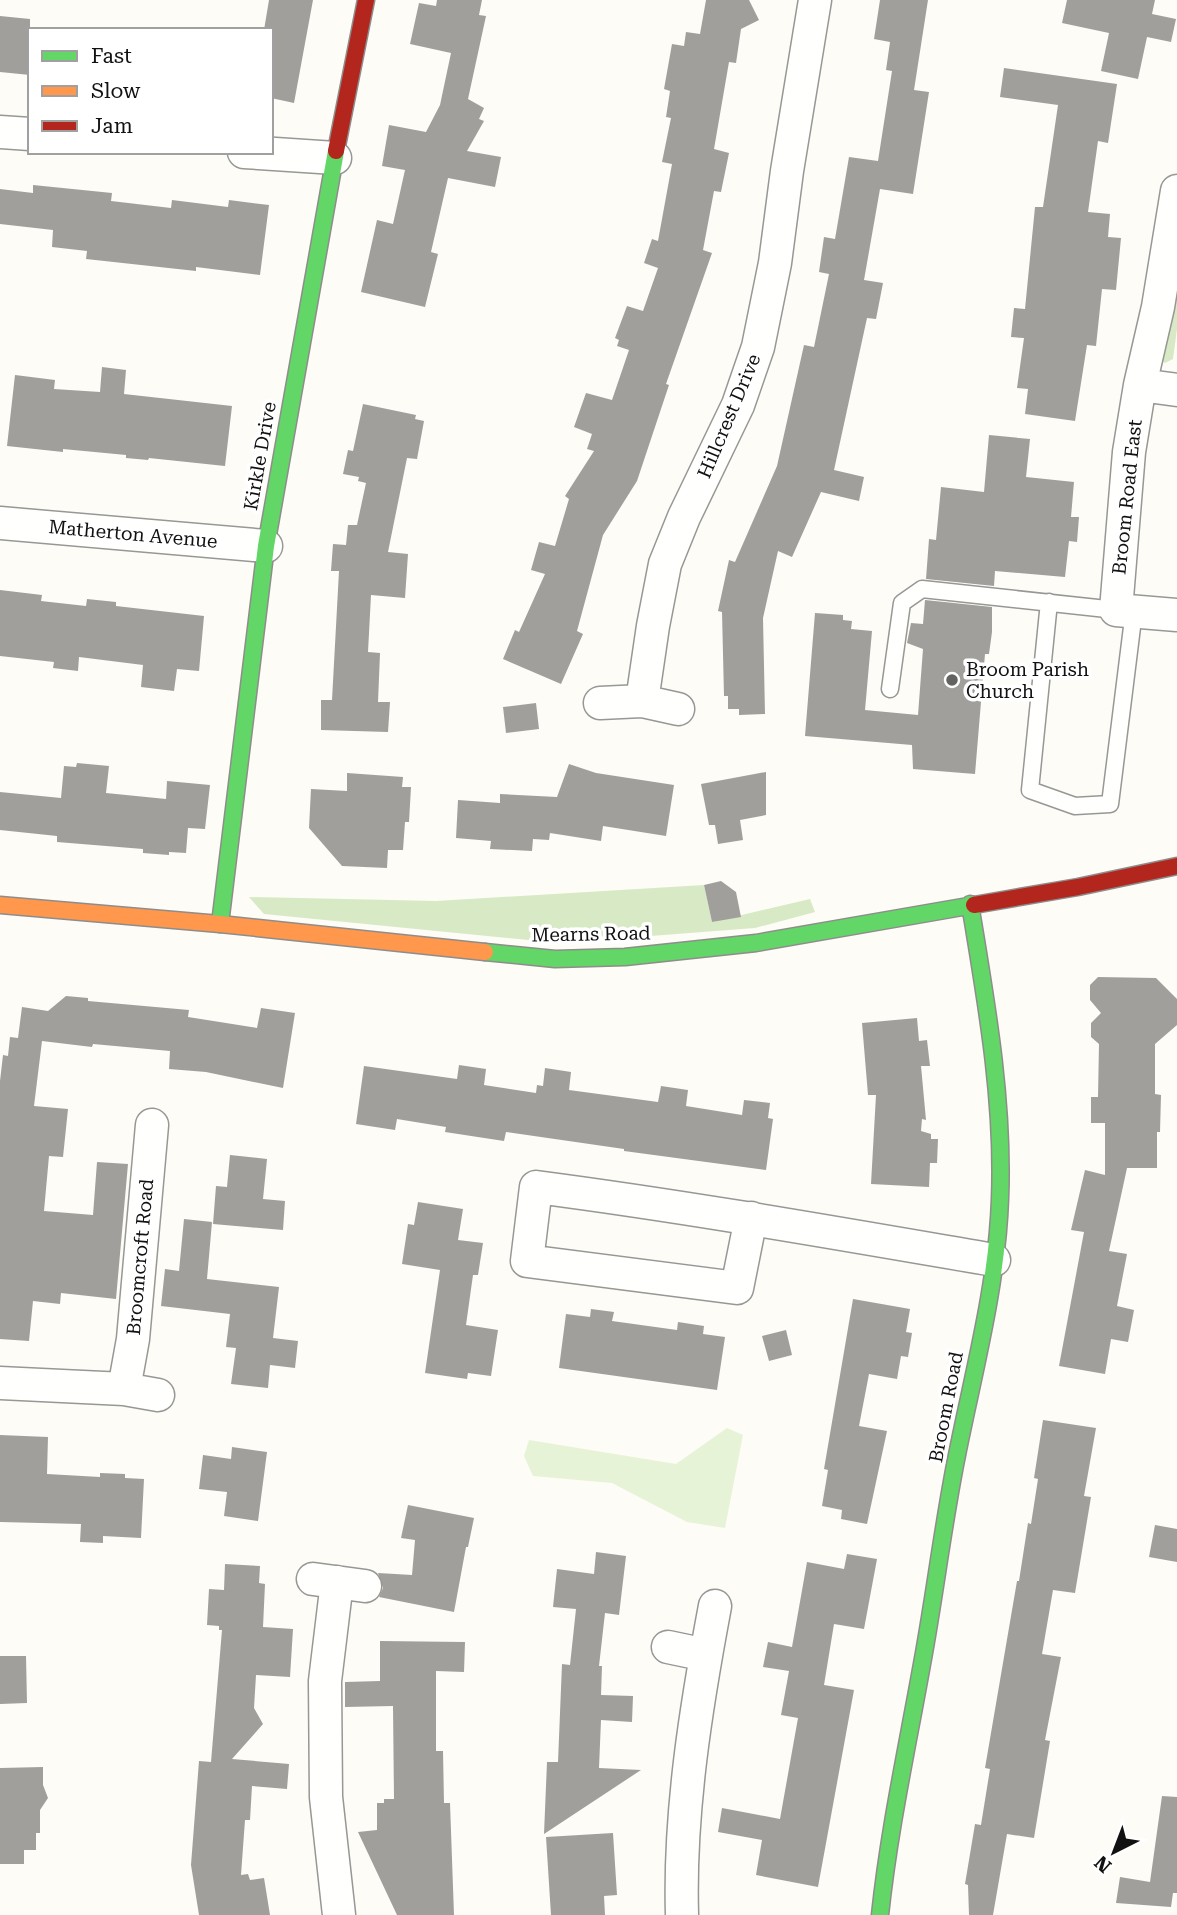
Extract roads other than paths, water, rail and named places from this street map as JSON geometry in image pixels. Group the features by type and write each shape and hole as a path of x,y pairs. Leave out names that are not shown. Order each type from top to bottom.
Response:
{"street":[{"name":"Kirkle Drive","path":"220,924 266,545 366,0"},
{"name":"Hillcrest Drive","path":"642,701 665,564 684,517 738,405 758,347 775,263 815,0"},
{"path":"0,132 28,134"},
{"path":"273,154 335,158"},
{"name":"Broom Road East","path":"1125,610 1129,452 1139,385 1158,307 1177,191"},
{"path":"1139,385 1177,390"},
{"name":"Matherton Avenue","path":"0,523 266,545"},
{"path":"1125,610 1177,615"},
{"path":"600,702 642,701 678,709"},
{"name":"Mearns Road","path":"0,905 220,924 555,959 692,951 755,943 1078,887 1177,866"},
{"name":"Broom Road","path":"880,1915 895,1812 942,1553 956,1459 986,1315 1000,1197 997,1092 992,1035 970,904"},
{"name":"Broomcroft Road","path":"124,1389 133,1339 152,1125"},
{"path":"751,1218 737,1288 527,1261 536,1187 751,1218 994,1260"},
{"path":"0,1383 124,1389 158,1395"},
{"path":"338,1582 325,1681 326,1797 339,1915"},
{"path":"682,1915 681,1880 687,1784 715,1606"},
{"path":"668,1647 706,1655"}],"lane":[{"path":"890,689 902,603 922,589 1049,602 1125,610 1110,804 1075,806 1030,790 1049,602"}],"place":[{"name":"Broom Parish Church","path":"952,680"}]}
